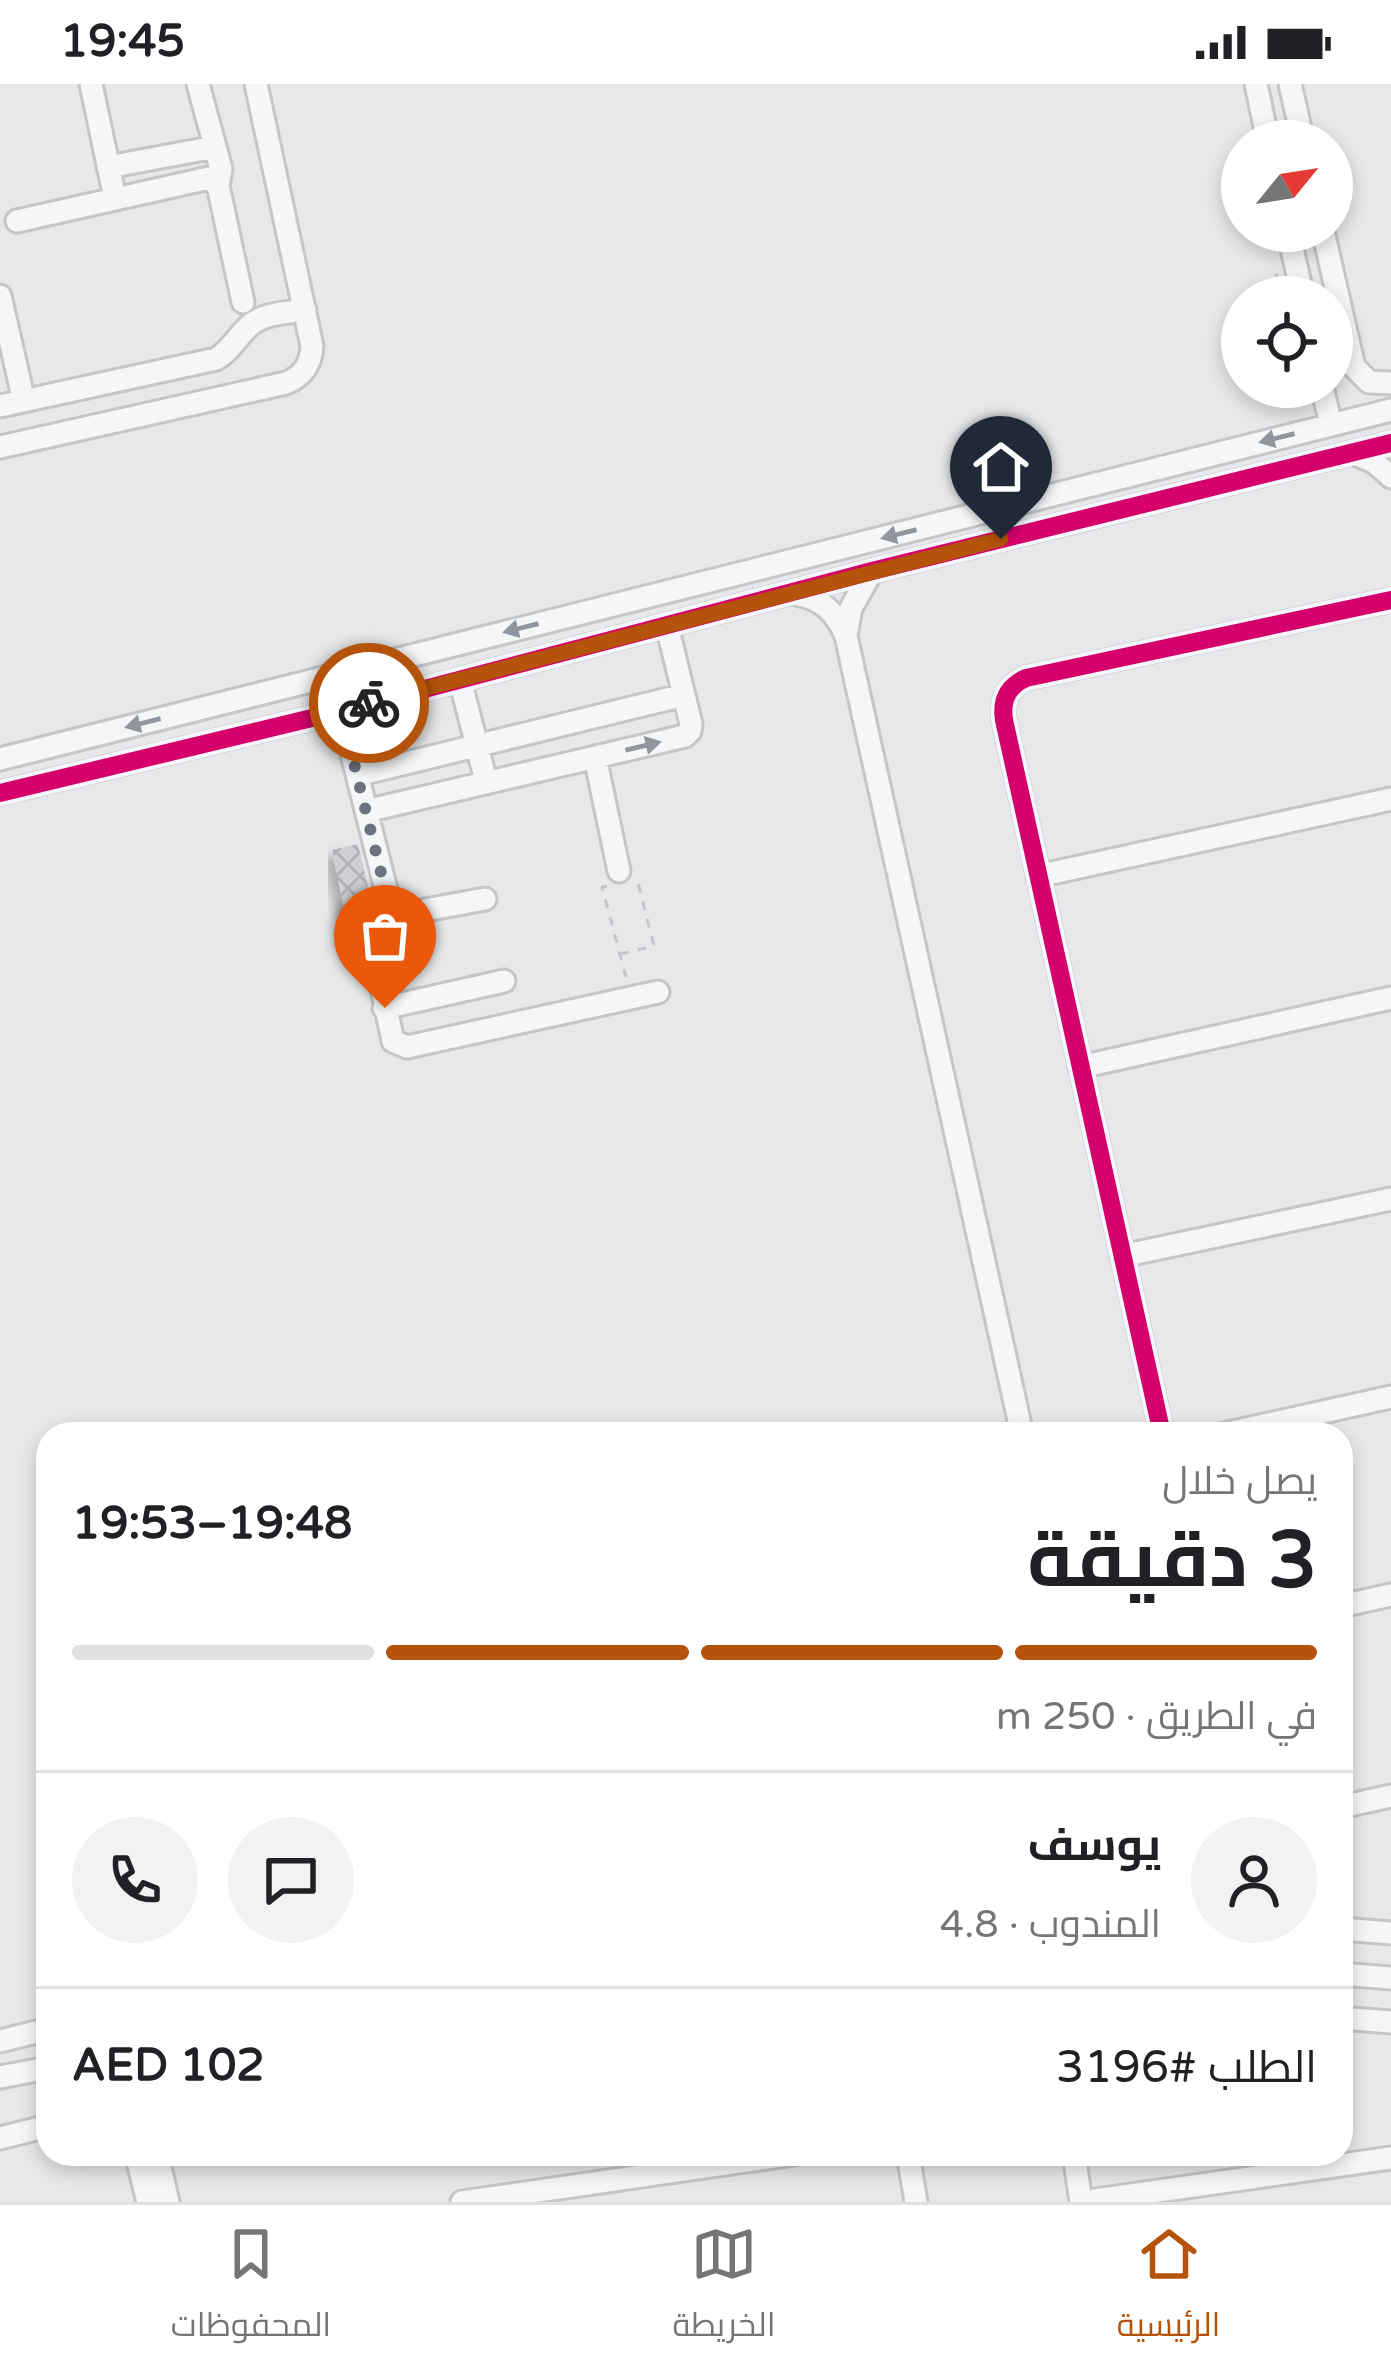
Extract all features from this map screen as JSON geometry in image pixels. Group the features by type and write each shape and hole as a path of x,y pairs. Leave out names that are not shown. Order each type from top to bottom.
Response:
{"street":[{"path":"92,84 115,198"},
{"path":"198,84 220,169 218,186 244,302"},
{"path":"0,447 286,383 302,373 312,356 305,310 256,84"},
{"path":"1256,84 1264,120"},
{"path":"1290,84 1298,120"},
{"path":"108,167 215,147"},
{"path":"164,157 173,185"},
{"path":"17,221 205,178 218,186"},
{"path":"1328,252 1354,367 1370,382 1391,383"},
{"path":"1,303 25,401"},
{"path":"0,406 216,358 259,319 305,310"},
{"path":"1327,408 1331,425"},
{"path":"0,759 1391,410"},
{"path":"0,793 341,711 872,571 1391,443"},
{"path":"1353,453 1374,462 1391,477"},
{"path":"846,636 851,608 872,571"},
{"path":"792,593 826,606 846,636 1019,1422"},
{"path":"1159,1422 1003,712 1005,698 1013,685 1026,678 1391,600"},
{"path":"366,811 688,734 692,724 667,626"},
{"path":"460,680 485,781"},
{"path":"357,776 684,695"},
{"path":"341,711 392,916 393,933 376,940 373,947 390,1036 397,1044 407,1047 658,992"},
{"path":"595,757 619,871"},
{"path":"1038,876 1391,799"},
{"path":"392,916 485,899"},
{"path":"385,1008 504,981"},
{"path":"1079,1067 1391,998"},
{"path":"1122,1256 1391,1199"},
{"path":"1278,1422 1391,1397"},
{"path":"1353,1603 1391,1595"},
{"path":"1353,1804 1391,1796"},
{"path":"1353,1930 1391,1933"},
{"path":"1353,1975 1390,1979"},
{"path":"1353,2019 1391,2021"},
{"path":"0,2041 36,2032"},
{"path":"0,2077 36,2070"},
{"path":"0,2138 36,2129"},
{"path":"1076,2166 1081,2202 1242,2191 1391,2158"},
{"path":"139,2166 148,2202"},
{"path":"160,2166 168,2202"},
{"path":"462,2202 712,2166"},
{"path":"910,2166 916,2202"}],"path":[{"path":"620,954 653,946 638,880 602,887 631,998"}],"building":[{"path":"358,844 370,895 364,896 372,933 350,937 332,850"}],"cycle path":[{"path":"0,793 341,711 872,571 1391,443"},
{"path":"1159,1422 1004,720 1005,700 1026,678 1391,600"}],"way so far":[{"path":"369,703 341,711 394,925 393,933 376,940 373,947 385,1008"}],"route":[{"path":"369,703 1001,539"}]}
